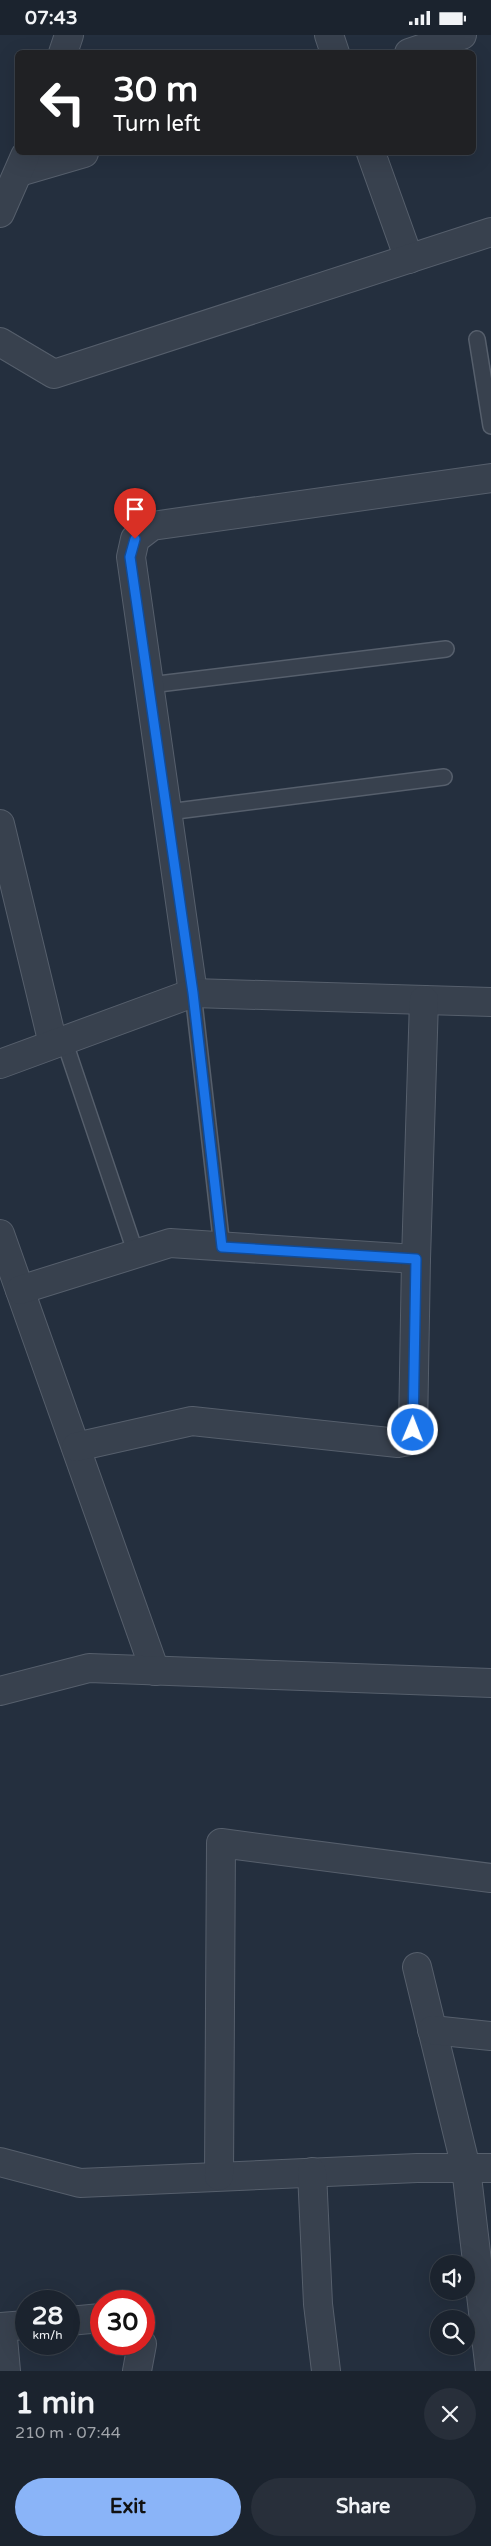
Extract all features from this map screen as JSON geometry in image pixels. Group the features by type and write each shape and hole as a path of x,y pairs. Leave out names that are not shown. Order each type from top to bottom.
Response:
{"street":[{"path":"64,50 69,35"},
{"path":"329,35 334,50"},
{"path":"418,50 462,35"},
{"path":"0,213 22,162 70,155"},
{"path":"372,155 408,259"},
{"path":"0,342 54,373 491,232"},
{"path":"193,993 130,557 135,539 152,526 491,478"},
{"path":"0,824 58,1042"},
{"path":"0,1064 193,993 491,1002"},
{"path":"76,1447 192,1421 398,1443 408,1441 413,1430 424,1000"},
{"path":"0,1234 155,1671"},
{"path":"20,1290 170,1243 416,1259"},
{"path":"0,1691 89,1669 491,1683"},
{"path":"219,2176 221,1843 491,1877"},
{"path":"417,1967 432,2030 479,2168 490,2371"},
{"path":"432,2030 491,2036"},
{"path":"0,2163 80,2183 312,2172 479,2168"},
{"path":"312,2172 318,2304 326,2371"},
{"path":"6,2371 9,2327"},
{"path":"137,2371 140,2355"}],"lane":[{"path":"477,339 491,426"},
{"path":"150,685 446,649"},
{"path":"168,812 444,777"},
{"path":"193,993 222,1247"},
{"path":"58,1042 136,1254"}],"route":[{"path":"135,539 130,557 193,993 222,1247 416,1259 413,1430"}]}
